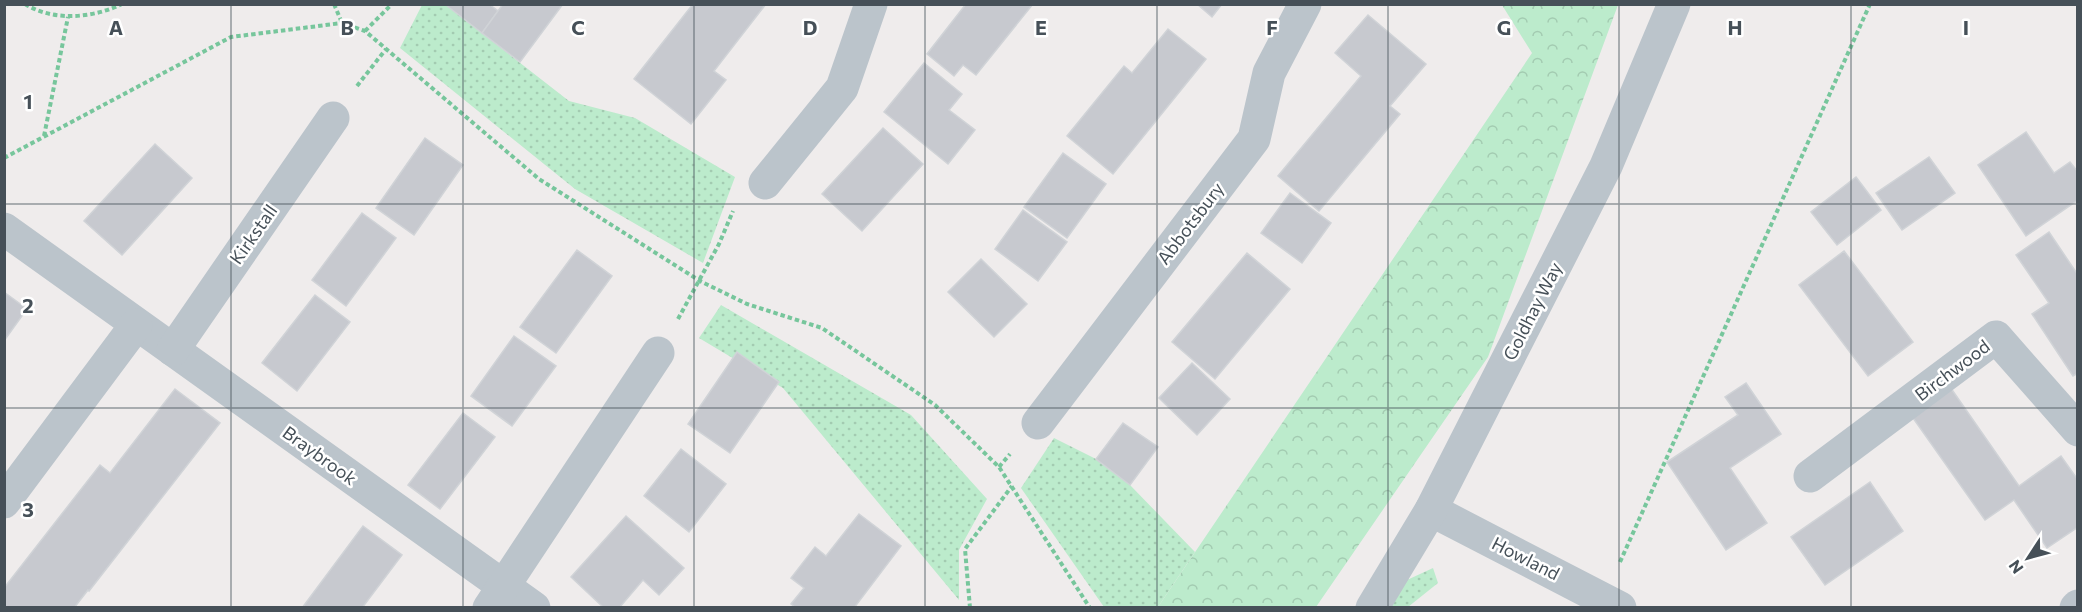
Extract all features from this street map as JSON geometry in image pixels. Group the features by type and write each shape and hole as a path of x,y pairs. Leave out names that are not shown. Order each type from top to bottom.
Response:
{"street":[{"path":"765,183 842,88 871,4"},
{"name":"Abbotsbury","path":"1038,423 1254,139 1269,73 1305,4"},
{"name":"Goldhay Way","path":"1372,608 1431,510 1606,166 1674,4"},
{"name":"Kirkstall","path":"173,350 333,118"},
{"name":"Braybrook","path":"4,230 173,350 496,597 534,608"},
{"path":"4,502 136,325"},
{"name":"Birchwood","path":"1810,476 1996,337 2078,430"},
{"path":"496,597 658,353"},
{"name":"Howland","path":"1431,510 1612,603"}],"path":[{"path":"25,4 33,9 68,17 103,13 122,4"},
{"path":"334,4 342,23"},
{"path":"365,31 392,4"},
{"path":"1612,603 1870,4"},
{"path":"44,137 68,17"},
{"path":"4,158 231,37 342,23 365,31 539,178 700,281 747,304 822,328 934,405 999,467 1090,608"},
{"path":"658,353 700,281 750,179 765,183"},
{"path":"970,608 965,549 1012,486"}],"green space":[{"path":"422,5 446,5 569,101 635,118 735,177 703,263 575,189 400,48"},
{"path":"1502,5 1618,5 1488,357 1316,607 1158,607 1532,53"},
{"path":"721,305 911,415 987,499 959,550 959,600 783,388 699,338"},
{"path":"1054,438 1096,459 1130,485 1195,552 1158,607 1104,607 1021,488"},
{"path":"1433,568 1438,583 1408,607 1386,608 1407,580"}],"building":[{"path":"489,4 498,11 482,33 446,5"},
{"path":"503,4 563,4 520,62 482,33"},
{"path":"693,4 766,4 714,71 726,80 691,124 634,79"},
{"path":"966,4 1033,4 976,75 963,65 954,76 927,54"},
{"path":"1197,4 1222,4 1212,17"},
{"path":"1368,15 1426,64 1390,106 1400,114 1319,211 1278,176 1361,76 1335,53"},
{"path":"1168,29 1206,59 1113,174 1067,136 1124,66 1132,73"},
{"path":"924,63 962,94 949,110 975,130 948,164 884,112"},
{"path":"883,128 923,164 862,231 822,194"},
{"path":"2026,132 2054,173 2070,162 2078,172 2078,200 2026,236 1978,165"},
{"path":"425,138 463,165 414,235 376,208"},
{"path":"155,144 192,178 122,255 84,221"},
{"path":"1063,153 1106,184 1067,238 1024,207"},
{"path":"1929,157 1955,193 1902,230 1876,193"},
{"path":"1856,177 1881,210 1837,245 1811,212"},
{"path":"1290,193 1331,223 1302,263 1261,233"},
{"path":"1023,210 1067,242 1038,281 995,249"},
{"path":"362,213 396,238 346,306 312,280"},
{"path":"2049,232 2078,275 2078,373 2073,376 2032,314 2049,303 2016,255"},
{"path":"577,250 612,276 556,353 520,327"},
{"path":"1844,251 1913,342 1868,376 1799,285"},
{"path":"1247,253 1290,289 1215,379 1172,342"},
{"path":"981,259 1027,304 994,337 948,292"},
{"path":"4,292 27,309 4,341"},
{"path":"315,295 350,322 297,391 262,363"},
{"path":"514,336 556,366 512,426 471,396"},
{"path":"737,352 779,382 730,453 688,424"},
{"path":"1192,363 1230,399 1197,435 1159,398"},
{"path":"1746,383 1781,434 1730,468 1767,523 1726,550 1667,462 1738,415 1725,397"},
{"path":"1948,384 2019,486 2061,456 2078,480 2078,527 2047,548 2014,500 1985,520 1908,411"},
{"path":"175,389 220,423 89,591 74,608 4,608 4,588 100,465 110,473"},
{"path":"463,413 495,437 440,509 408,485"},
{"path":"1123,423 1158,447 1130,485 1096,459"},
{"path":"681,449 726,484 689,532 644,496"},
{"path":"1870,482 1903,531 1825,585 1791,537"},
{"path":"859,514 901,546 854,608 796,608 791,604 804,588 791,578 815,547 826,556"},
{"path":"626,516 684,568 659,595 643,580 619,608 604,608 571,577"},
{"path":"363,526 402,555 362,608 302,608"}]}
